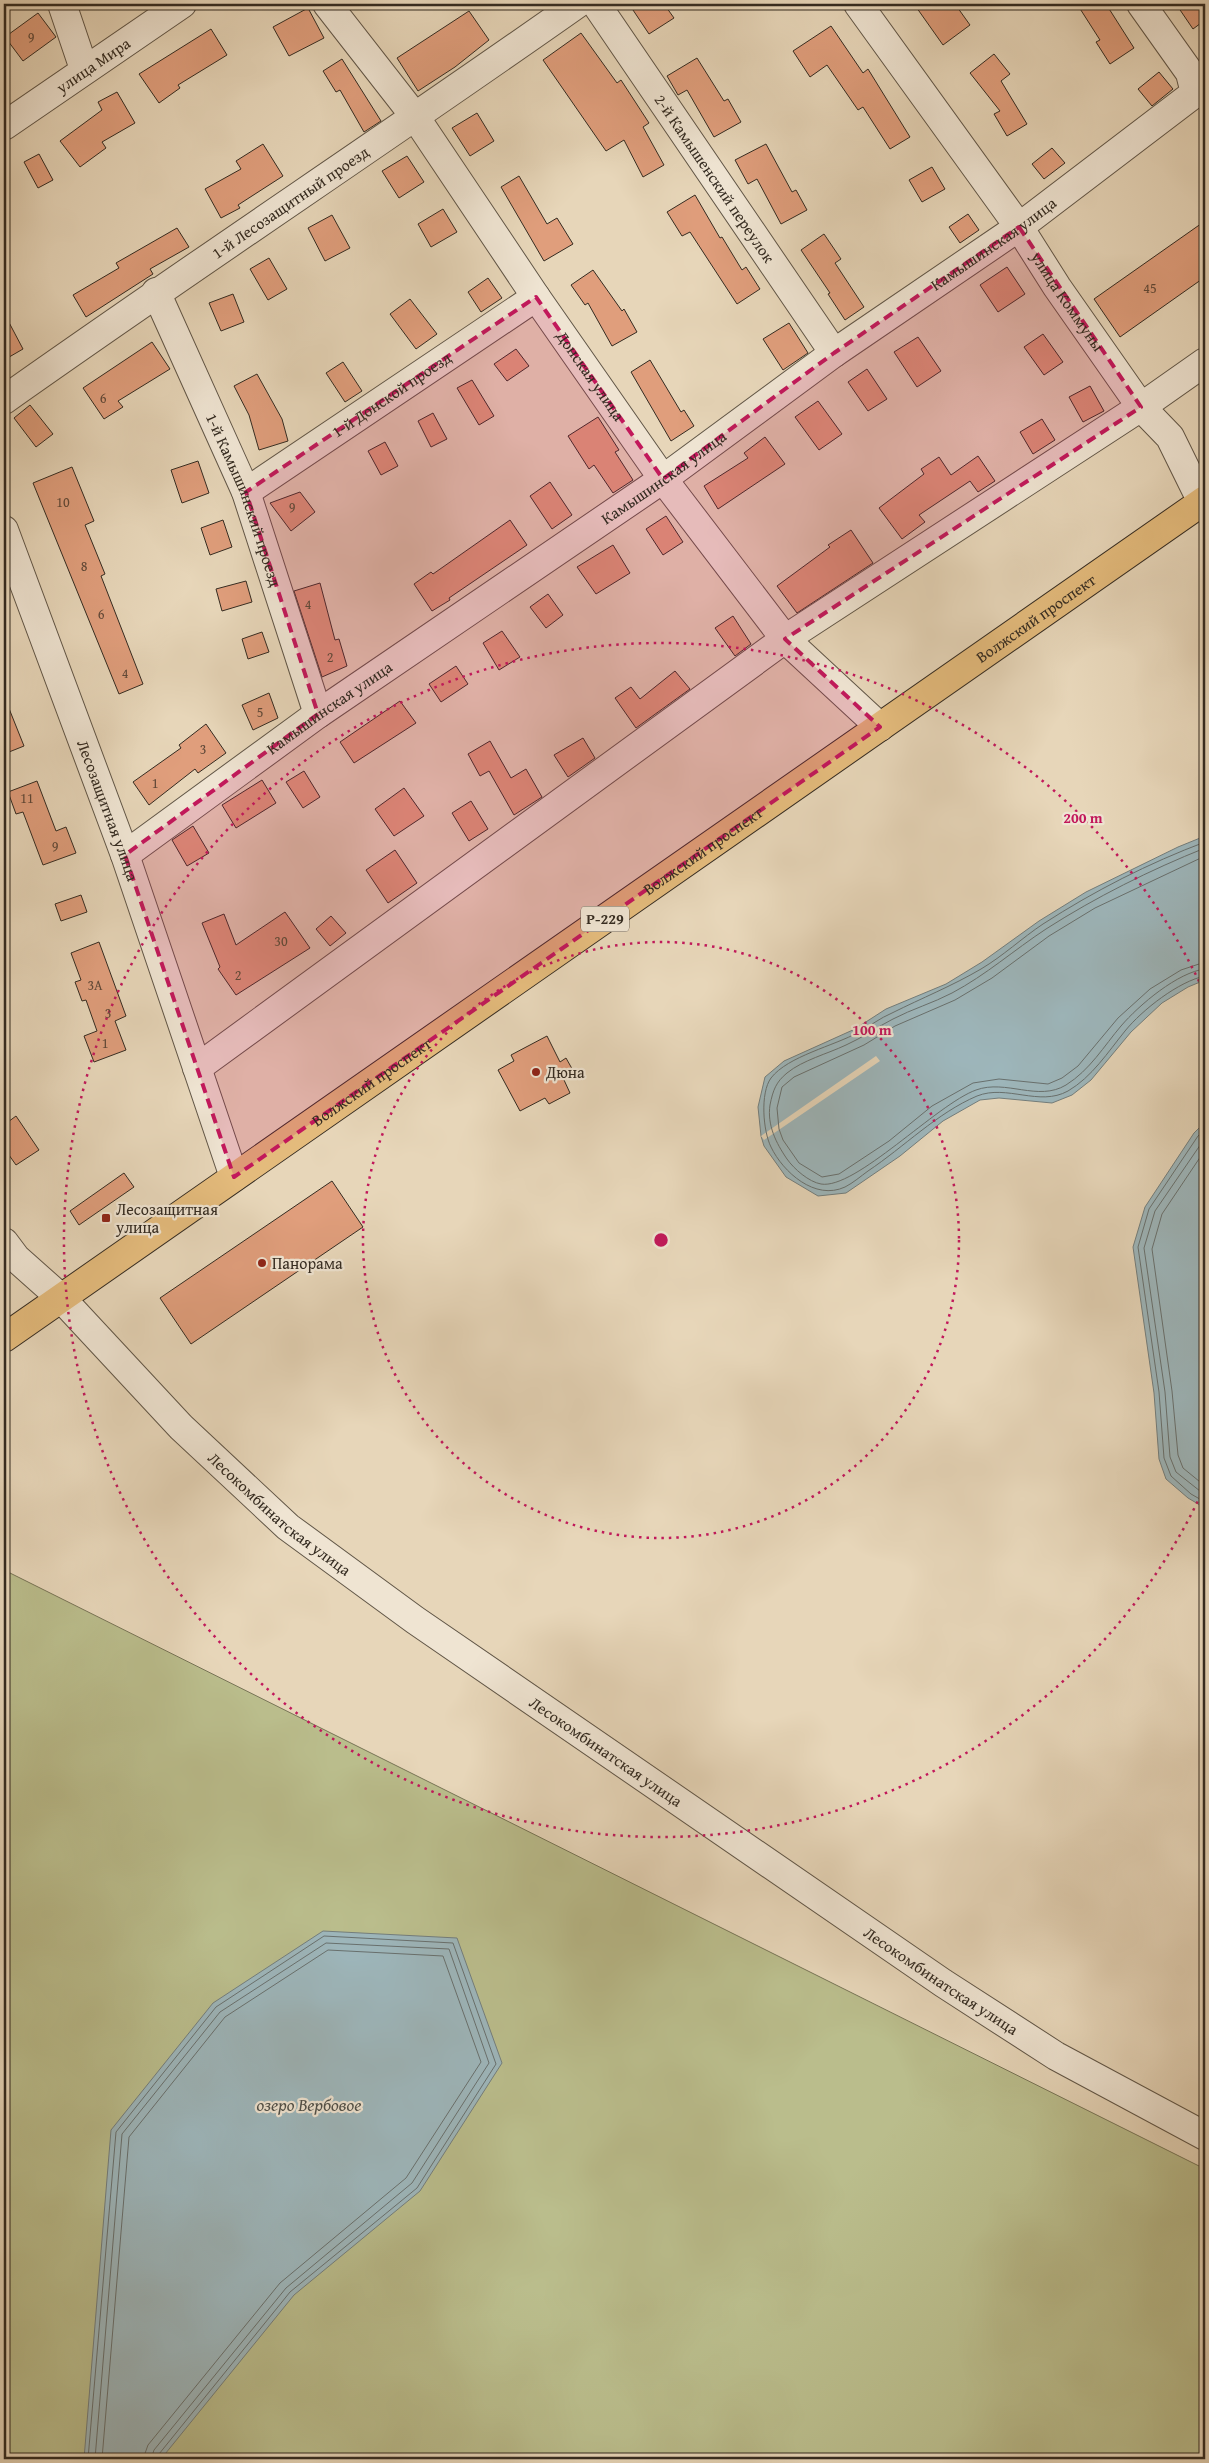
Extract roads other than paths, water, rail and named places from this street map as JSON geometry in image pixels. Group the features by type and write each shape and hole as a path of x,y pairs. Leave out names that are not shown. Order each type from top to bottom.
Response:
{"main road":[{"name":"Волжский проспект","path":"4,1338 1204,501"}],"street":[{"path":"62,4 84,69"},
{"name":"улица Мира","path":"4,126 84,69 182,4"},
{"name":"Донская улица","path":"327,4 416,118 663,479 785,639 880,727"},
{"name":"1-й Лесозащитный проезд","path":"4,400 156,292 416,118 577,4"},
{"name":"2-й Камышенский переулок","path":"596,4 834,353"},
{"name":"улица Коммуны","path":"858,4 1019,227 1141,407 1170,437 1204,501"},
{"name":"Камышинская улица","path":"125,855 318,714 663,479 834,353 1019,227 1195,93 1190,73 1141,4"},
{"name":"1-й Камышинский проезд","path":"156,292 246,492 318,714"},
{"name":"1-й Донской проезд","path":"246,492 536,296"},
{"path":"197,1068 785,639 1141,407 1205,362"},
{"name":"Лесозащитная улица","path":"4,530 125,855 234,1177"},
{"name":"Лесокомбинатская улица","path":"4,1242 16,1258 61,1298 181,1427 288,1527 415,1620 943,1983 1056,2056 1205,2136"}],"water":[{"path":"1205,836 1205,980 1188,987 1162,1003 1131,1032 1091,1080 1072,1095 1052,1103 999,1098 980,1100 943,1121 900,1156 846,1193 818,1196 786,1177 764,1146 758,1107 765,1077 784,1061 855,1029 886,1009 946,984 982,962 1039,921 1086,892 1178,847"},
{"path":"1205,1122 1205,1508 1188,1498 1166,1479 1159,1459 1154,1393 1133,1247 1145,1207 1194,1133"},
{"name":"озеро Вербовое","path":"323,1931 457,1938 502,2063 420,2191 294,2295 161,2459 84,2459 111,2130 213,2003"}],"place":[{"name":"Дюна","path":"536,1072"},
{"name":"Лесозащитная улица","path":"106,1218"},
{"name":"Панорама","path":"262,1263"}]}
